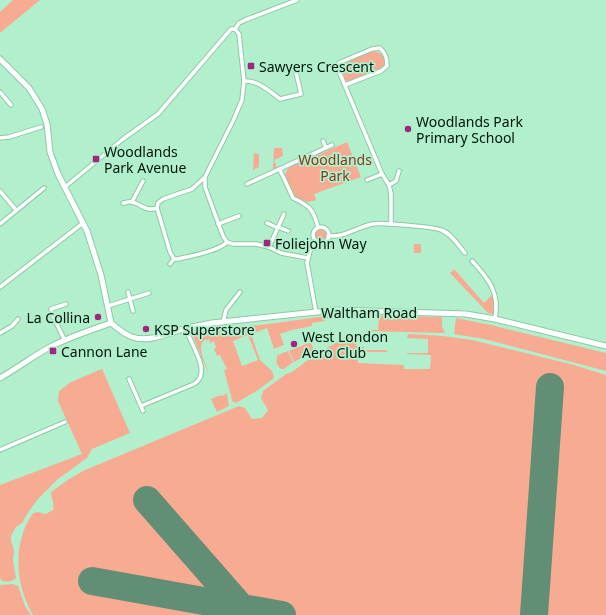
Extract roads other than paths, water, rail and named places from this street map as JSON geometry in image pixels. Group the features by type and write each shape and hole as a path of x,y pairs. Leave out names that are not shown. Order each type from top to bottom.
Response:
{"street":[{"path":"236,29 239,23 245,20 297,0"},
{"path":"64,186 123,139 158,114 231,29 236,29"},
{"path":"174,259 170,252 157,208 160,201 192,189 205,177 233,121 242,100 244,81 239,34 236,29"},
{"path":"345,85 382,70 387,66 387,60 380,48 372,49 341,62 338,64 338,69 382,174 389,186 392,201 390,224"},
{"path":"0,59 30,88 42,109 47,124 50,152 64,186 83,223 102,275 111,323 52,346 0,378"},
{"path":"244,81 251,81 258,84 280,99 301,94 295,68"},
{"path":"0,94 11,105"},
{"path":"0,138 9,137 42,127"},
{"path":"32,130 35,135"},
{"path":"324,141 326,148"},
{"path":"247,184 332,145"},
{"path":"280,170 293,198 312,209 318,227"},
{"path":"389,186 396,181 399,171"},
{"path":"367,180 382,174"},
{"path":"250,176 252,182"},
{"path":"205,177 205,187 218,224 227,242 233,244 256,244 269,247 281,253 308,258"},
{"path":"132,202 144,181"},
{"path":"197,185 205,187"},
{"path":"0,224 16,210 24,206 44,188"},
{"path":"0,191 16,210"},
{"path":"123,203 132,202 152,210 157,208"},
{"path":"269,247 284,214"},
{"path":"218,224 239,216"},
{"path":"0,288 83,223"},
{"path":"267,223 288,231"},
{"path":"328,236 339,237 373,223 442,230 465,253"},
{"path":"316,241 324,242 328,236 326,229 318,227"},
{"path":"316,241 313,235 314,230 318,227"},
{"path":"316,241 310,252 307,263 316,312"},
{"path":"170,264 174,259 214,249 225,245 227,242"},
{"path":"472,261 486,276 492,287 496,301 496,312 494,319"},
{"path":"128,292 133,311"},
{"path":"223,322 226,310 240,292"},
{"path":"108,306 149,293"},
{"path":"51,309 66,304"},
{"path":"46,306 51,309 65,341"},
{"name":"Waltham Road","path":"111,323 119,330 132,337 147,339 186,328 223,322 336,310 466,314 494,319 606,346"},
{"path":"0,333 12,326 18,320"},
{"path":"141,406 191,385 199,380 202,368 186,328"},
{"path":"129,379 143,411"},
{"path":"0,450 66,422"}],"place":[{"name":"Sawyers Crescent","path":"251,66"},
{"name":"Woodlands Park Primary School","path":"408,129"},
{"name":"Woodlands Park Avenue","path":"96,159"},
{"name":"Foliejohn Way","path":"267,243"},
{"name":"La Collina","path":"98,317"},
{"name":"KSP Superstore","path":"146,329"},
{"name":"West London Aero Club","path":"294,344"},
{"name":"Cannon Lane","path":"53,351"}],"park label":[{"name":"Woodlands Park","path":"335,168"}]}
